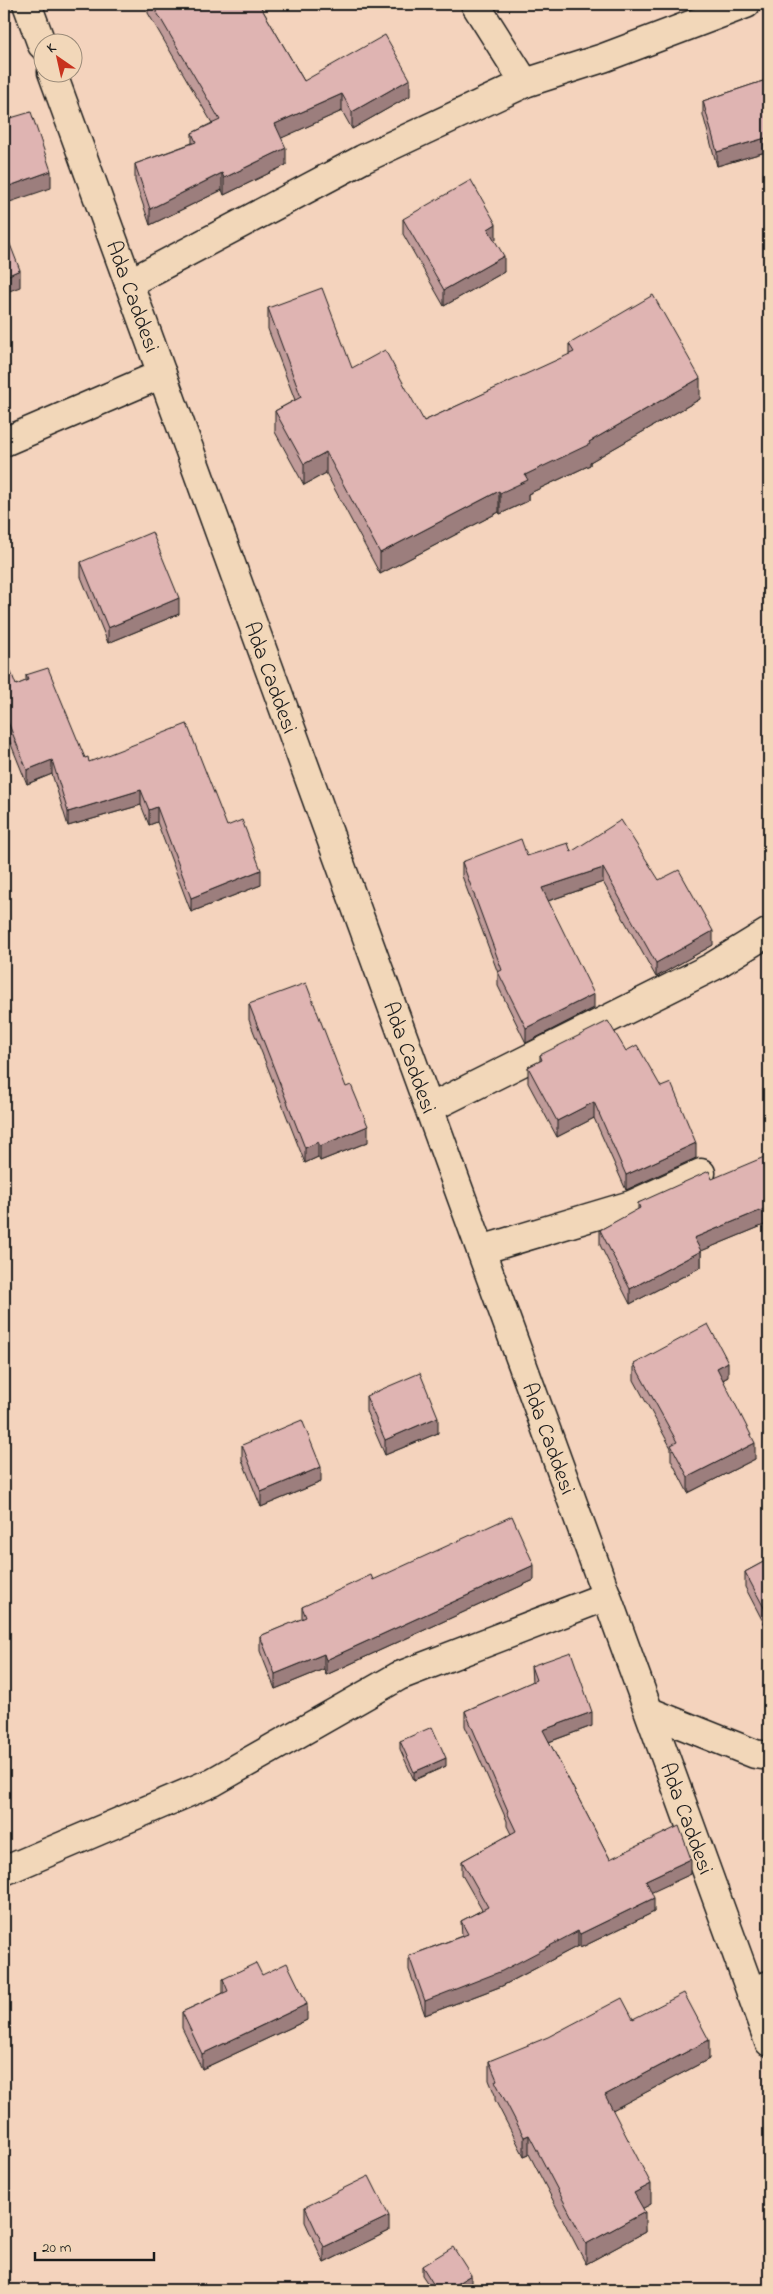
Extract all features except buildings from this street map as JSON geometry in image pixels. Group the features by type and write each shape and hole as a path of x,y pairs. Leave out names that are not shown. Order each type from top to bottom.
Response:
{"street":[{"path":"27,4 37,32"},
{"path":"475,4 525,83"},
{"path":"129,283 363,159 525,83 603,58 746,4"},
{"name":"Ada Caddesi","path":"56,82 607,1596 650,1712 760,1989 769,2042"},
{"path":"4,442 162,374"},
{"path":"430,1108 712,967 769,932"},
{"path":"481,1250 632,1206 700,1173"},
{"path":"4,1871 214,1782 399,1676 607,1596"},
{"path":"650,1712 755,1754 769,1756"}]}
